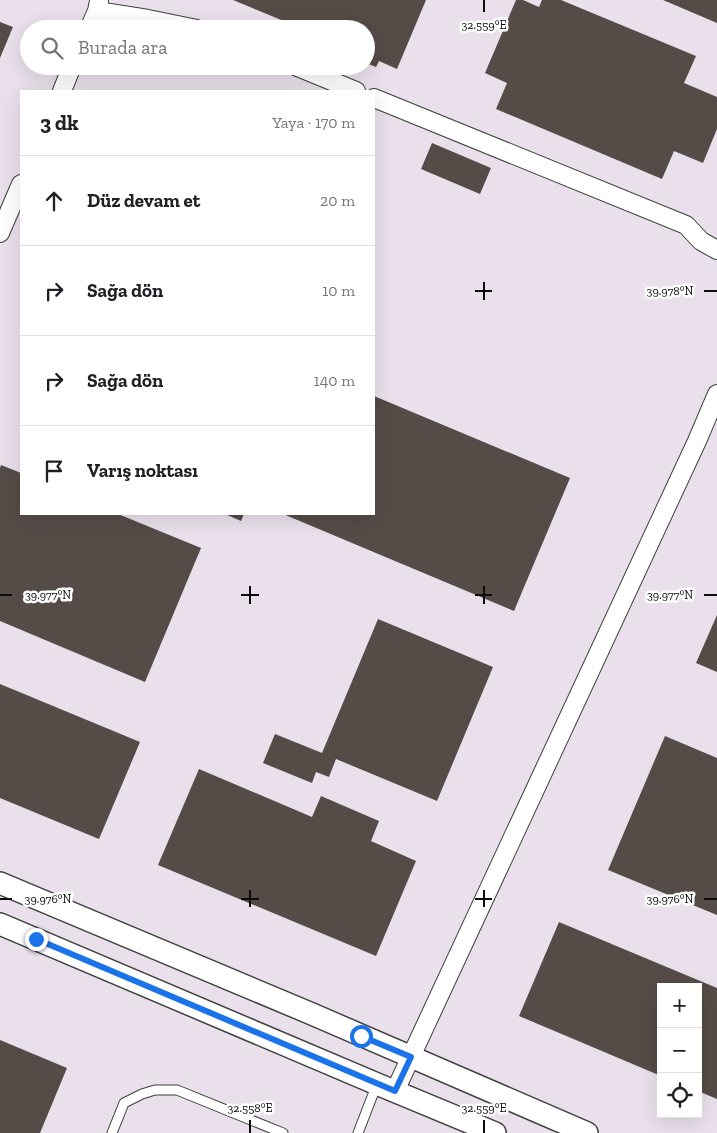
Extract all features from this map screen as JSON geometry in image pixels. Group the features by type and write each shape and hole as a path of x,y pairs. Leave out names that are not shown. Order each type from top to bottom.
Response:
{"street":[{"path":"92,20 98,5 153,20"},
{"path":"62,90 68,75"},
{"path":"317,75 354,90"},
{"path":"375,98 686,225 701,240 717,250"},
{"path":"0,233 20,186"},
{"path":"386,1088 411,1057 697,441 717,394"},
{"path":"0,883 586,1133"},
{"path":"0,924 496,1133"}],"lane":[{"path":"358,1133 386,1088"},
{"path":"112,1133 124,1103 155,1090 176,1090 283,1133"}],"shaded area":[{"path":"0,0 717,0 717,1133 0,1133"}],"building":[{"path":"233,0 426,0 397,69 379,61 375,67 375,20 281,20"},
{"path":"516,0 523,0 539,7 542,0 561,0 696,56 684,83 717,97 717,129 703,163 674,151 662,179 496,109 507,83 485,73"},
{"path":"663,0 717,0 717,23"},
{"path":"0,22 13,27 0,58"},
{"path":"432,143 491,168 480,194 421,169"},
{"path":"375,396 570,478 514,611 285,515 375,515"},
{"path":"1,465 20,473 20,515 120,515 201,548 145,682 0,621"},
{"path":"227,515 244,515 241,521"},
{"path":"717,615 717,672 696,663"},
{"path":"378,619 493,667 437,801 336,759 329,777 316,772 312,783 263,763 275,734 322,753"},
{"path":"0,684 140,742 99,839 0,798"},
{"path":"665,736 717,758 717,915 608,870"},
{"path":"199,769 312,817 321,796 379,821 371,841 416,861 376,956 158,865"},
{"path":"559,922 717,988 717,1099 702,1093 702,983 657,983 657,1074 519,1016"},
{"path":"0,1040 67,1068 40,1133 0,1133"}],"route":[{"path":"36,939 395,1091 411,1057 361,1036"}]}
